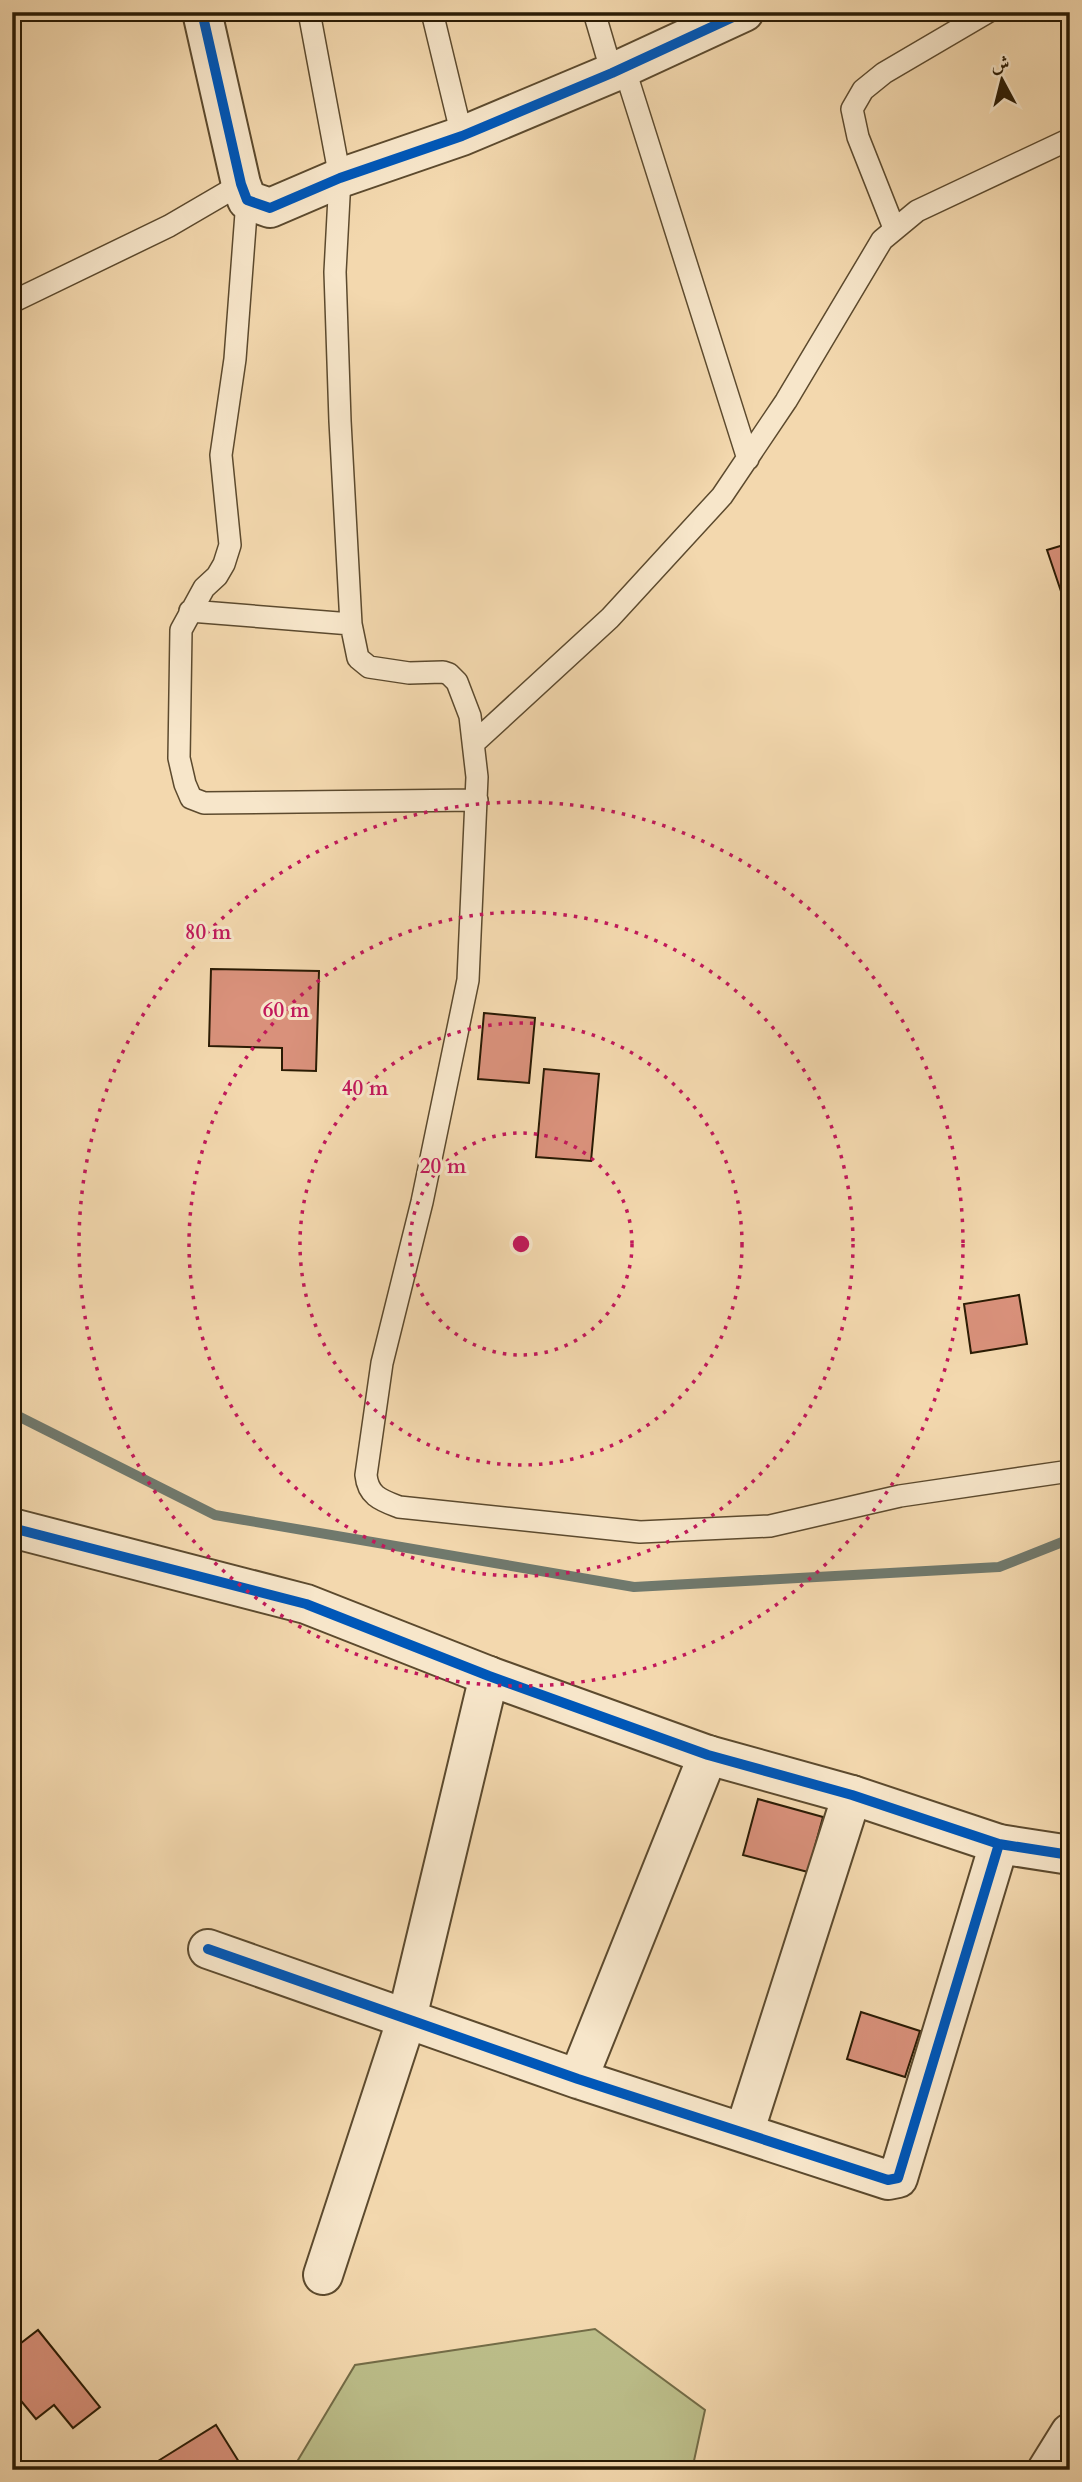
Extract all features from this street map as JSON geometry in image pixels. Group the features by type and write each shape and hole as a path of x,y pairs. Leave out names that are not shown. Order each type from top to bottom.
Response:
{"street":[{"path":"202,12 244,192 270,208 340,178 462,136 618,70 744,12"},
{"path":"12,1528 306,1604 489,1676 708,1755 852,1795 999,1844 1070,1855"},
{"path":"323,2276 407,2018 489,1676"},
{"path":"578,2079 708,1755"},
{"path":"744,2133 852,1795"},
{"path":"208,1949 578,2079 888,2180 898,2178 999,1844"},
{"path":"1046,2470 1070,2433"}],"lane":[{"path":"309,12 340,178 335,272 340,421 351,624 358,658 369,667 409,673 443,672 457,681 470,716 477,777 468,980 422,1202 382,1363 366,1475 369,1490 373,1495 399,1507 640,1532 770,1526 900,1496 1070,1472"},
{"path":"432,12 462,136"},
{"path":"594,12 618,70 748,459"},
{"path":"894,228 858,137 852,109 863,90 884,73 988,12"},
{"path":"474,743 610,618 722,496 786,401 877,246 894,228 917,211 1070,139"},
{"path":"12,302 244,192 235,359 221,455 230,545 224,564 217,576 204,588 181,630 178,722 179,758 185,784 191,798 204,803 477,800"},
{"path":"190,611 351,624"}],"green space":[{"path":"595,2329 705,2410 692,2470 292,2470 355,2365"}],"building":[{"path":"1070,543 1070,618 1047,550"},
{"path":"211,969 319,971 316,1071 282,1070 282,1048 209,1046"},
{"path":"484,1013 535,1018 529,1083 478,1079"},
{"path":"544,1069 599,1074 591,1161 536,1157"},
{"path":"1019,1295 1027,1344 971,1353 964,1304"},
{"path":"758,1799 823,1817 808,1872 743,1855"},
{"path":"861,2012 920,2031 905,2077 847,2059"},
{"path":"38,2330 100,2407 73,2428 54,2405 36,2419 12,2390 12,2350"},
{"path":"216,2425 244,2470 163,2470 158,2461"}],"waterway":[{"path":"12,1413 215,1515 634,1587 999,1567 1070,1539"}],"cycle path":[{"path":"202,12 241,184 247,200 270,208 340,178 462,136 612,73 744,12"},
{"path":"12,1528 306,1604 489,1676 708,1755 852,1795 999,1844 1070,1855"},
{"path":"208,1949 578,2079 888,2180 898,2178 999,1844"}]}
